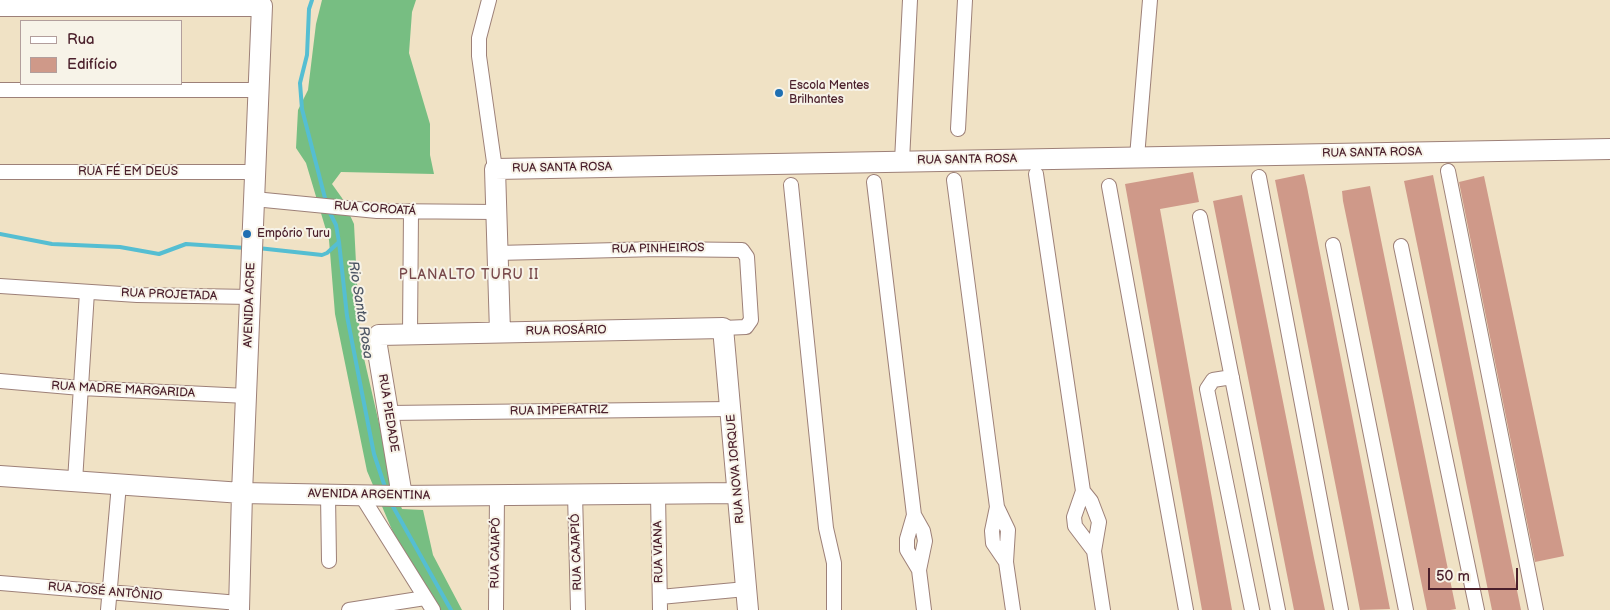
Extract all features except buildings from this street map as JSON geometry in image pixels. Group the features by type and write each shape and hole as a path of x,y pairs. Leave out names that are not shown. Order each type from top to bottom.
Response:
{"street":[{"name":"RUA SANTA ROSA","path":"489,0 480,38 479,56 495,169 1610,149"},
{"path":"902,161 910,0"},
{"path":"958,130 965,0"},
{"path":"1137,157 1150,0"},
{"path":"0,6 262,3"},
{"name":"AVENIDA ACRE","path":"239,607 262,3"},
{"path":"0,90 259,90"},
{"path":"495,169 500,332"},
{"path":"1448,171 1536,610"},
{"name":"RUA FÉ EM DEUS","path":"0,172 255,172"},
{"path":"1036,174 1082,491 1074,517 1075,526 1094,551"},
{"path":"1259,177 1341,610"},
{"path":"954,180 997,507 992,531 993,544 1006,562 1013,610"},
{"path":"874,182 914,516 923,531 925,541 919,570 924,610"},
{"path":"791,185 826,528 834,563 834,610"},
{"path":"1108,186 1186,610"},
{"name":"RUA COROATÁ","path":"254,199 341,208 411,212 496,212"},
{"path":"410,333 411,212"},
{"path":"1200,217 1278,610"},
{"path":"1333,245 1406,610"},
{"path":"1401,246 1477,610"},
{"name":"RUA PINHEIROS","path":"497,253 668,248 742,250 747,256 749,324"},
{"name":"RUA PROJETADA","path":"0,286 87,292 251,297"},
{"path":"75,482 87,292"},
{"name":"RUA ROSÁRIO","path":"382,334 723,328 746,327 749,324"},
{"name":"RUA NOVA IORQUE","path":"723,328 748,610"},
{"name":"RUA PIEDADE","path":"382,334 376,340 400,496"},
{"path":"1232,377 1213,380 1207,389 1252,610"},
{"name":"RUA MADRE MARGARIDA","path":"0,381 80,388 247,396"},
{"name":"RUA IMPERATRIZ","path":"388,413 730,409"},
{"name":"AVENIDA ARGENTINA","path":"0,476 242,493 328,495 738,493"},
{"path":"108,610 119,484"},
{"path":"1082,491 1097,511 1099,522 1094,551 1103,610"},
{"name":"RUA CAJAPIÓ","path":"575,494 578,610"},
{"name":"RUA VIANA","path":"658,494 660,603"},
{"path":"328,495 329,562"},
{"path":"349,610 429,604 367,495"},
{"name":"RUA CAIAPÓ","path":"496,610 497,495"},
{"name":"RUA JOSÉ ANTÔNIO","path":"0,583 239,607"},
{"path":"660,603 746,588"}],"green space":[{"path":"322,0 416,0 412,12 409,53 430,124 430,155 434,174 341,172 332,184 342,198 354,224 360,341 394,488 402,509 423,510 433,555 462,610 440,610 395,537 367,471 335,314 329,240 306,163 296,148 298,110 308,90 316,24"}],"waterway":[{"name":"Rio Santa Rosa","path":"312,0 309,9 307,55 300,83 302,109 326,202"},
{"name":"Rio Santa Rosa","path":"329,211 336,225 347,316 374,454 386,490"},
{"path":"0,234 52,244 120,247 159,254 186,244 246,248"},
{"path":"258,248 322,255 339,242"},
{"name":"Rio Santa Rosa","path":"391,503 451,610"}],"place":[{"name":"Escola Mentes Brilhantes","path":"779,93"},
{"name":"Empório Turu","path":"247,234"}],"district":[{"name":"PLANALTO TURU II","path":"469,275"}]}
